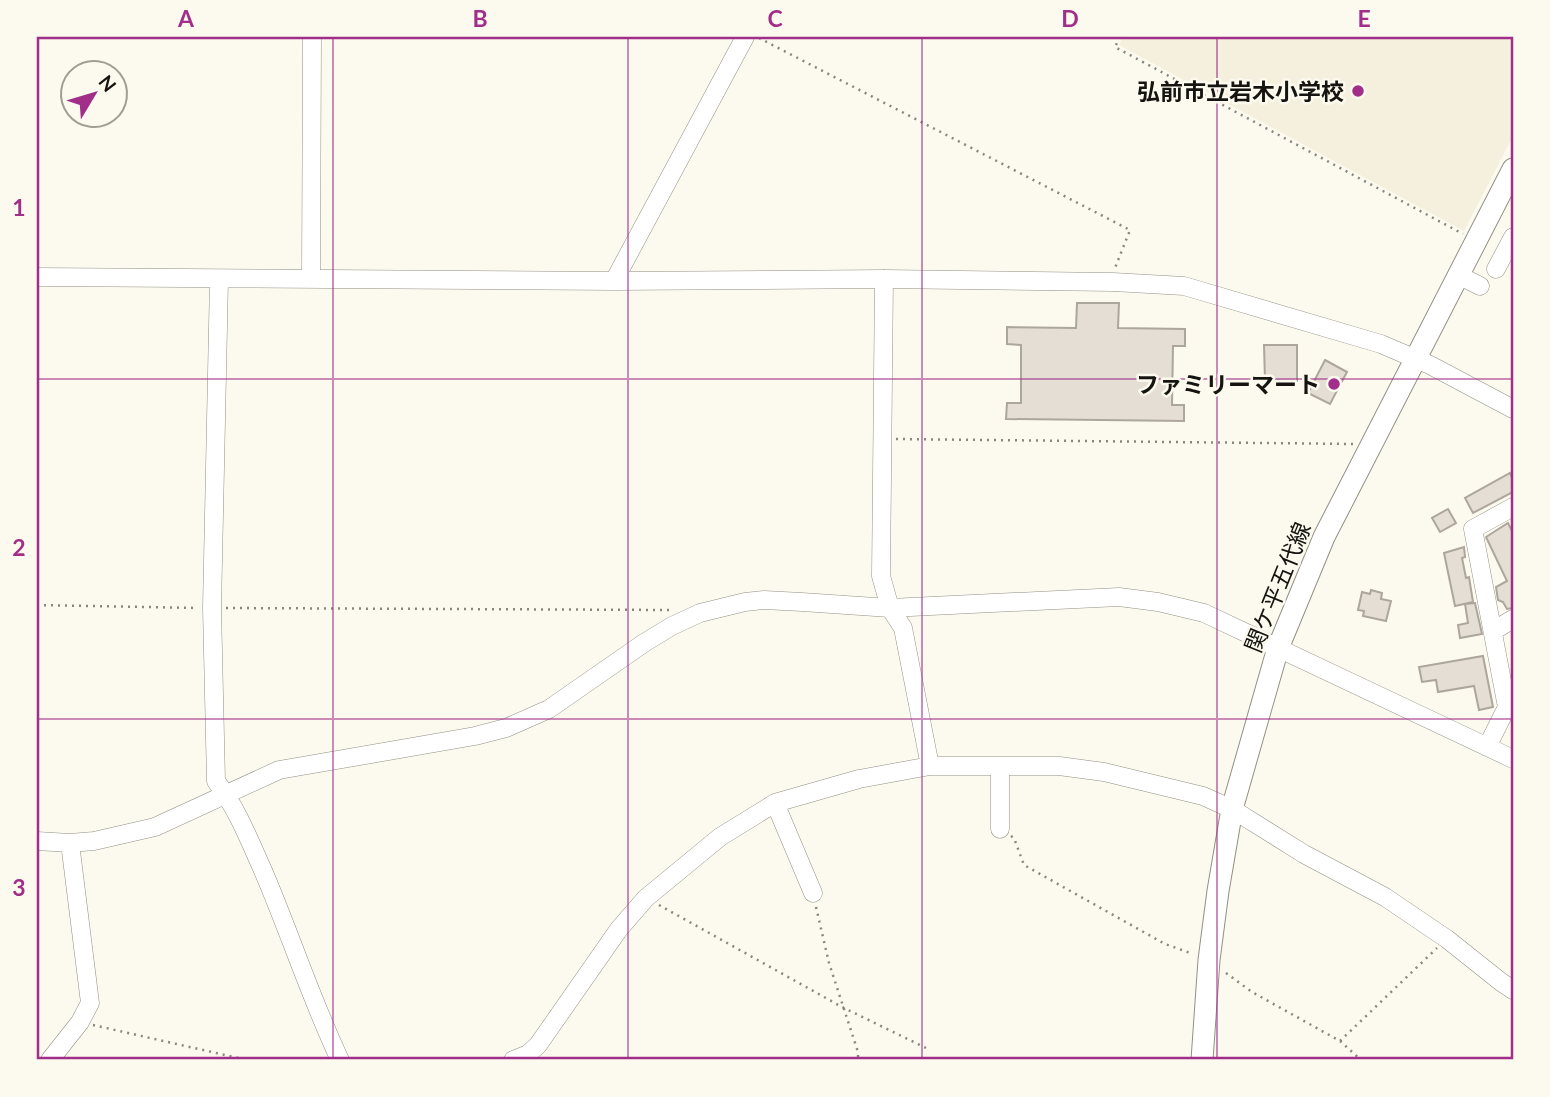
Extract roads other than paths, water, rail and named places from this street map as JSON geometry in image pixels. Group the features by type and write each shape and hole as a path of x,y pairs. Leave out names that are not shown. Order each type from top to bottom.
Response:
{"main road":[{"name":"関ケ平五代線","path":"1202,1060 1209,960 1232,810 1278,648 1324,537 1513,169"}],"street":[{"path":"310,278 312,37"},
{"path":"614,281 745,37"},
{"path":"1496,269 1513,238"},
{"path":"1458,275 1480,286"},
{"path":"37,277 614,281 884,279 1113,282 1184,286 1381,344 1415,357 1513,409"},
{"path":"884,279 881,576 890,608 903,628 930,766"},
{"path":"219,280 212,608 216,781 233,804 272,892 317,1012 340,1060"},
{"path":"1487,747 1510,705 1473,529 1513,507"},
{"path":"37,841 94,841 155,828 279,769 475,736 506,728 549,709 644,643 700,613 721,606 764,600 890,608 1119,597 1158,601 1194,610 1513,759"},
{"path":"1493,631 1513,619"},
{"path":"513,1060 528,1054 538,1045 604,949 646,898 720,837 775,803 859,779 930,766 1059,766 1104,772 1203,796 1385,897 1447,939 1513,990"},
{"path":"1000,766 1000,829"},
{"path":"775,803 813,893"},
{"path":"50,1060 80,1023 90,1003 70,843"}],"place":[{"name":"弘前市立岩木小学校","path":"1358,91"},
{"name":"ファミリーマート","path":"1334,384"}]}
